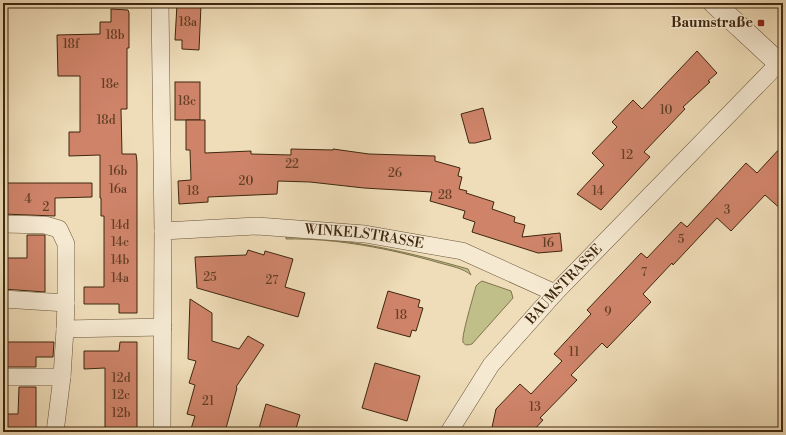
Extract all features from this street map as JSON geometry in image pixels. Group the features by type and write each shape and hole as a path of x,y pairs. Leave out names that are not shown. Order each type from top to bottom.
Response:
{"street":[{"path":"160,3 163,230 162,432"},
{"path":"714,3 781,65"},
{"name":"BAUMSTRASSE","path":"449,432 491,365 556,293 781,65"},
{"path":"3,224 45,225 59,229 66,244 65,329 62,377 55,432"},
{"name":"WINKELSTRASSE","path":"163,230 257,226 365,234 462,251 556,293"},
{"path":"3,300 66,303"},
{"path":"65,329 163,327"},
{"path":"3,377 62,377"}],"shaded area":[{"path":"286,237 333,240 378,247 468,269 471,275 456,268 421,258 364,245 325,240 286,239"},
{"path":"482,281 511,291 513,298 472,344 466,345 463,342 463,338 468,315 476,286"}],"building":[{"path":"177,4 201,5 199,50 182,49 182,40 175,40"},
{"path":"111,9 128,10 129,13 129,48 127,48 127,109 121,109 122,154 136,154 137,162 137,313 119,313 119,304 84,304 84,287 104,287 104,216 101,216 100,155 69,156 69,132 80,132 80,76 58,76 57,35 100,34 100,22 111,22"},
{"path":"697,51 717,73 708,81 710,82 683,107 685,109 644,152 650,157 601,210 577,194 604,165 592,153 617,127 612,122 633,100 642,109"},
{"path":"175,82 200,82 200,120 175,120"},
{"path":"483,108 491,139 469,143 461,114"},
{"path":"186,120 205,120 205,153 251,151 251,154 291,155 291,149 333,149 369,154 435,156 435,161 460,168 458,176 462,177 459,189 467,191 466,193 494,202 492,209 515,217 514,222 525,225 522,237 560,233 562,251 538,253 472,232 475,222 463,218 465,211 430,201 432,192 364,188 310,182 278,181 277,194 208,197 208,202 179,204 178,181 191,180 190,150 186,150"},
{"path":"783,145 783,211 765,195 731,231 717,218 673,265 672,263 643,294 651,302 607,348 602,343 571,375 577,380 540,418 543,420 532,432 491,432 496,409 520,384 531,394 562,361 554,354 591,314 587,310 641,253 647,258 681,222 687,227 746,163 757,173"},
{"path":"3,183 92,183 92,197 55,198 55,216 3,214"},
{"path":"27,235 45,235 45,292 3,289 3,258 27,258"},
{"path":"248,250 264,255 265,251 293,259 285,287 305,293 298,317 197,288 195,257 246,255"},
{"path":"388,291 420,300 418,307 423,308 416,331 412,330 410,337 377,328"},
{"path":"190,299 212,313 212,341 239,349 248,336 264,345 236,387 237,388 225,432 190,432 195,416 187,414 195,385 189,383 196,361 188,359"},
{"path":"3,342 54,342 53,357 36,357 36,367 3,367"},
{"path":"120,342 137,342 137,432 105,432 105,368 84,369 84,351 119,351"},
{"path":"375,363 420,376 407,421 362,408"},
{"path":"19,387 36,387 36,432 3,432 3,414 18,414"},
{"path":"266,404 300,415 295,432 258,432"}],"place":[{"name":"Baumstraße","path":"761,23"}]}
